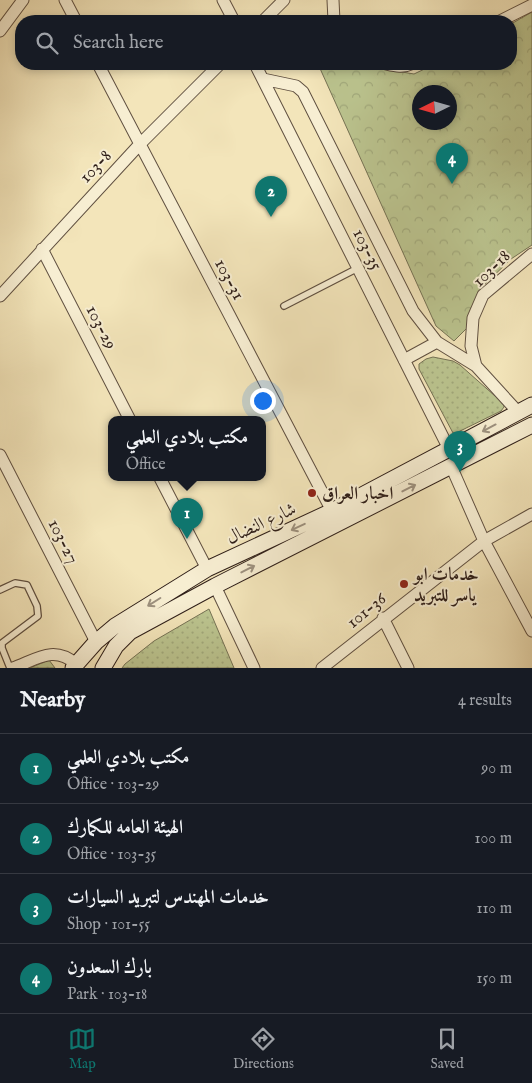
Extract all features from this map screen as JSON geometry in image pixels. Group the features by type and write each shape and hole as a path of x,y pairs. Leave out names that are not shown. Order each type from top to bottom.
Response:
{"main road":[{"name":"شارع النضال","path":"75,666 96,642 115,626 207,568 332,511 532,405"},
{"name":"شارع النضال","path":"103,668 116,646 130,632 215,586 532,426"}],"street":[{"path":"0,30 23,0"},
{"path":"65,0 73,15"},
{"path":"223,0 231,15"},
{"path":"268,15 284,0"},
{"path":"333,0 334,15"},
{"path":"512,15 532,5"},
{"name":"103-31","path":"101,70 332,511"},
{"name":"103-8","path":"0,296 140,144 214,70"},
{"name":"103-35","path":"258,70 449,449"},
{"path":"263,79 296,86 303,92 413,311 437,342 476,366"},
{"name":"103-29","path":"42,249 128,416"},
{"name":"103-18","path":"518,412 476,366 470,346 473,318 483,295 532,254"},
{"path":"404,360 437,342"},
{"name":"103-27","path":"0,455 96,642"},
{"path":"451,466 484,541 532,631"},
{"path":"162,481 207,568"},
{"name":"101-36","path":"322,668 383,618 484,541 532,514"},
{"path":"215,586 254,668"},
{"path":"383,618 408,668"},
{"path":"11,668 52,654 64,655 75,666"}],"lane":[{"path":"284,306 358,268"},
{"path":"0,590 15,583 28,585 37,606 38,616 2,643 11,668"}],"green space":[{"path":"532,12 532,245 511,259 483,286 468,327 454,341 436,326 321,70 390,70 414,74 422,70 517,70 517,21"},
{"path":"433,357 453,361 460,365 504,404 504,407 501,411 453,433 419,369 419,364"},
{"path":"209,609 234,668 122,668 154,641"},
{"path":"49,660 55,668 30,668"}],"place":[{"name":"بارك السعدون","path":"452,184"},
{"name":"الهيئة العامه للكمارك","path":"271,217"},
{"name":"خدمات المهندس لتبريد السيارات","path":"460,472"},
{"name":"اخبار العراق","path":"312,493"},
{"name":"مكتب بلادي العلمي","path":"187,539"},
{"name":"خدمات ابو ياسر للتبريد","path":"404,584"}]}
